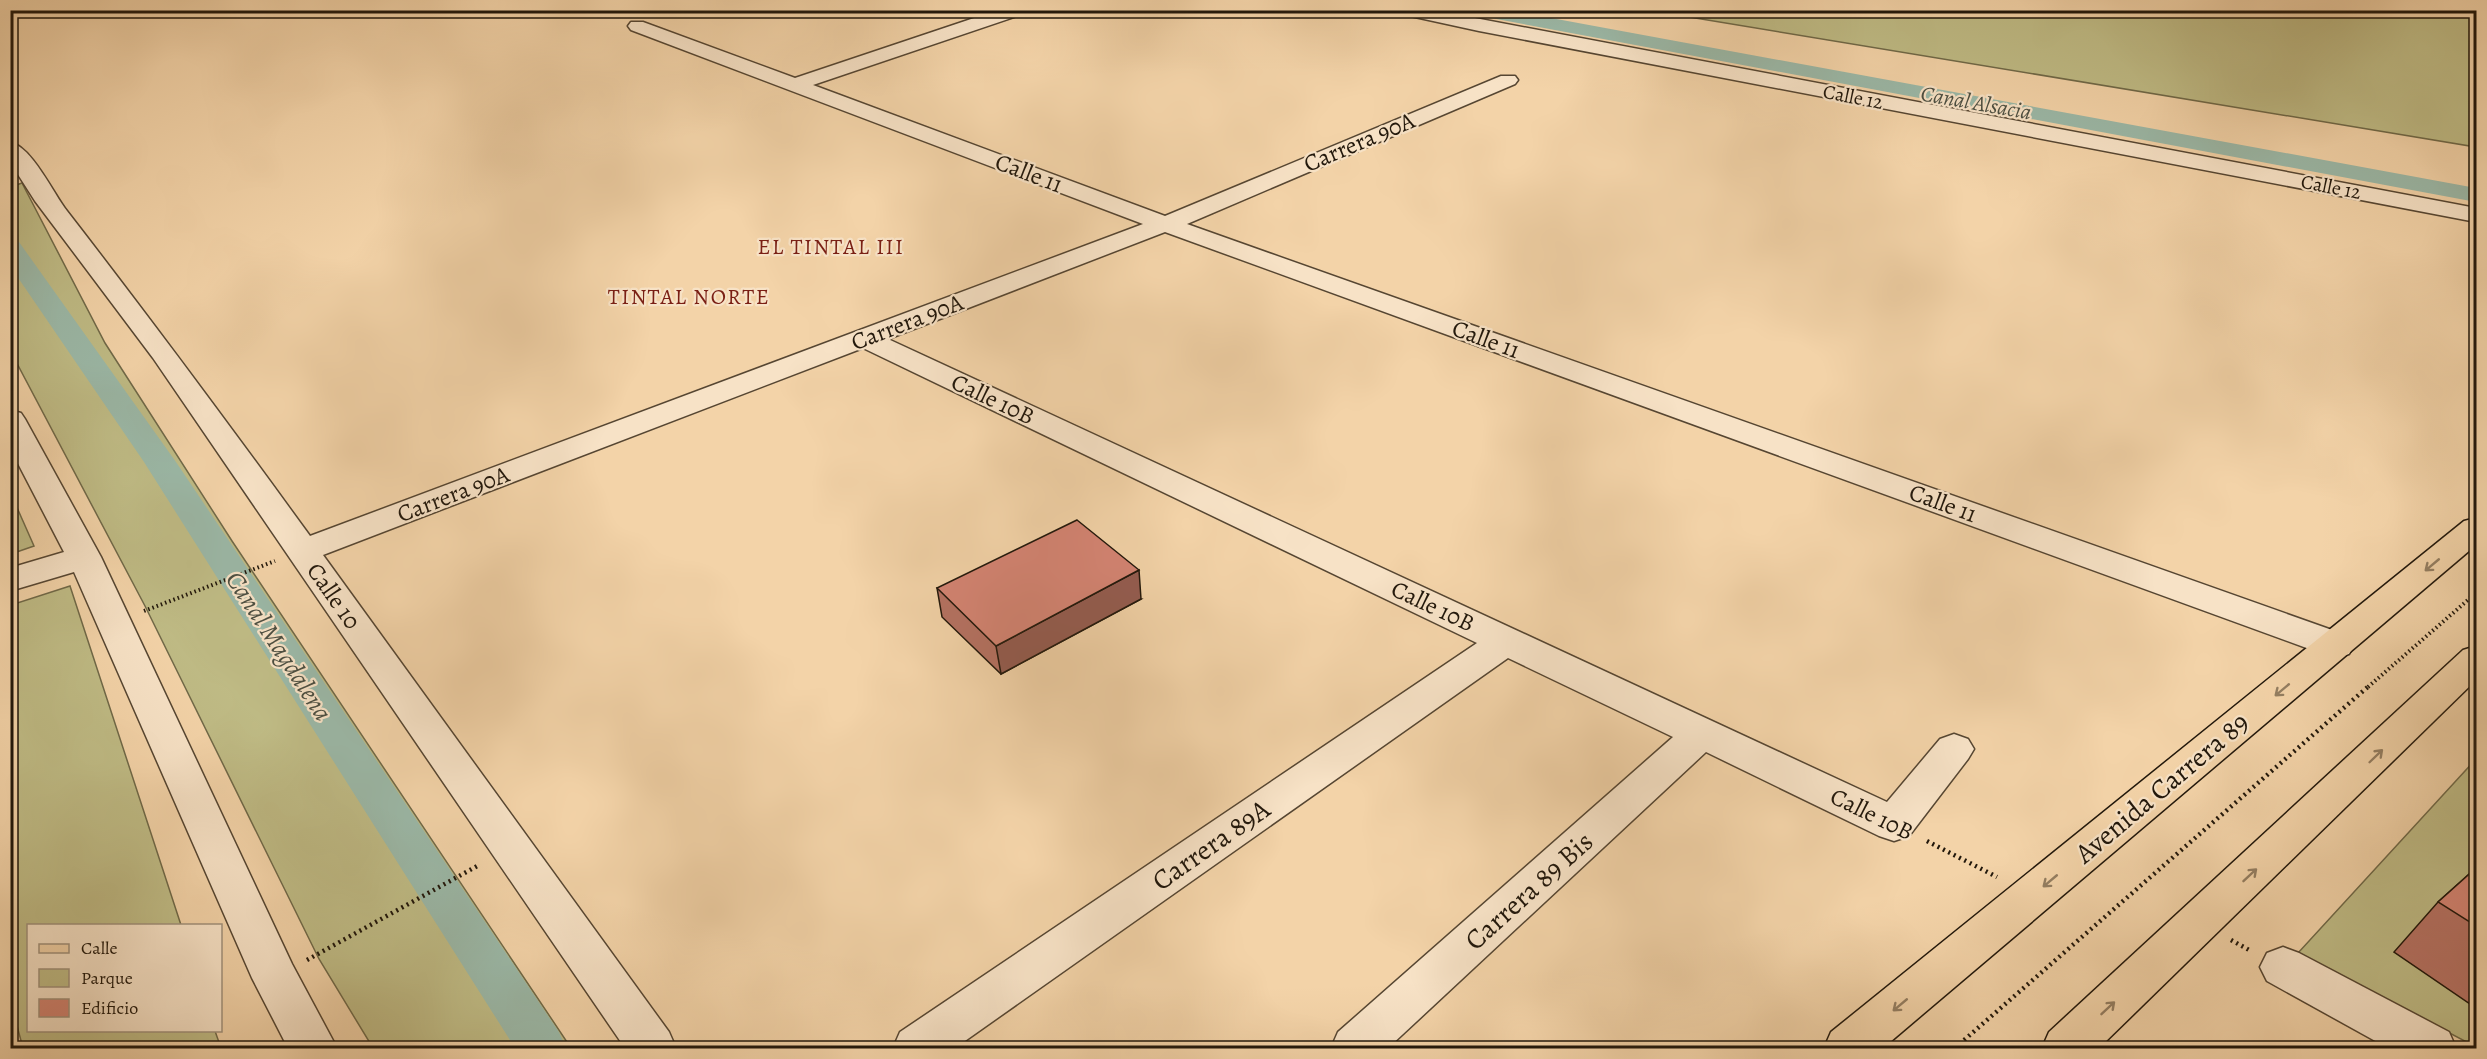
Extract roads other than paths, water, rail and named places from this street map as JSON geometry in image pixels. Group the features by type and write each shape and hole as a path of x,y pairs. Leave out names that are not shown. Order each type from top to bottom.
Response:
{"main road":[{"name":"Avenida Carrera 89","path":"1848,1048 2476,528"},
{"path":"2066,1048 2471,669"}],"street":[{"name":"Calle 12","path":"1407,10 1479,26 2476,215"},
{"path":"794,85 1009,11"},
{"name":"Calle 11","path":"637,26 1165,224 2336,645"},
{"name":"Carrera 90A","path":"302,551 1165,224 1508,80"},
{"name":"Calle 10","path":"10,148 27,168 47,201 163,353 652,1048"},
{"name":"Calle 10B","path":"864,338 1894,824 1954,749"},
{"path":"10,419 84,556 275,978 313,1048"},
{"path":"10,580 84,556"},
{"name":"Carrera 89A","path":"917,1048 1506,641"},
{"name":"Carrera 89 Bis","path":"1355,1048 1702,733"},
{"path":"2283,967 2432,1048"}],"waterway":[{"name":"Canal Alsacia","path":"1475,10 2476,195"},
{"name":"Canal Magdalena","path":"10,247 160,462 542,1048"}],"district":[{"name":"EL TINTAL III","path":"831,247"},
{"name":"TINTAL NORTE","path":"689,297"}]}
